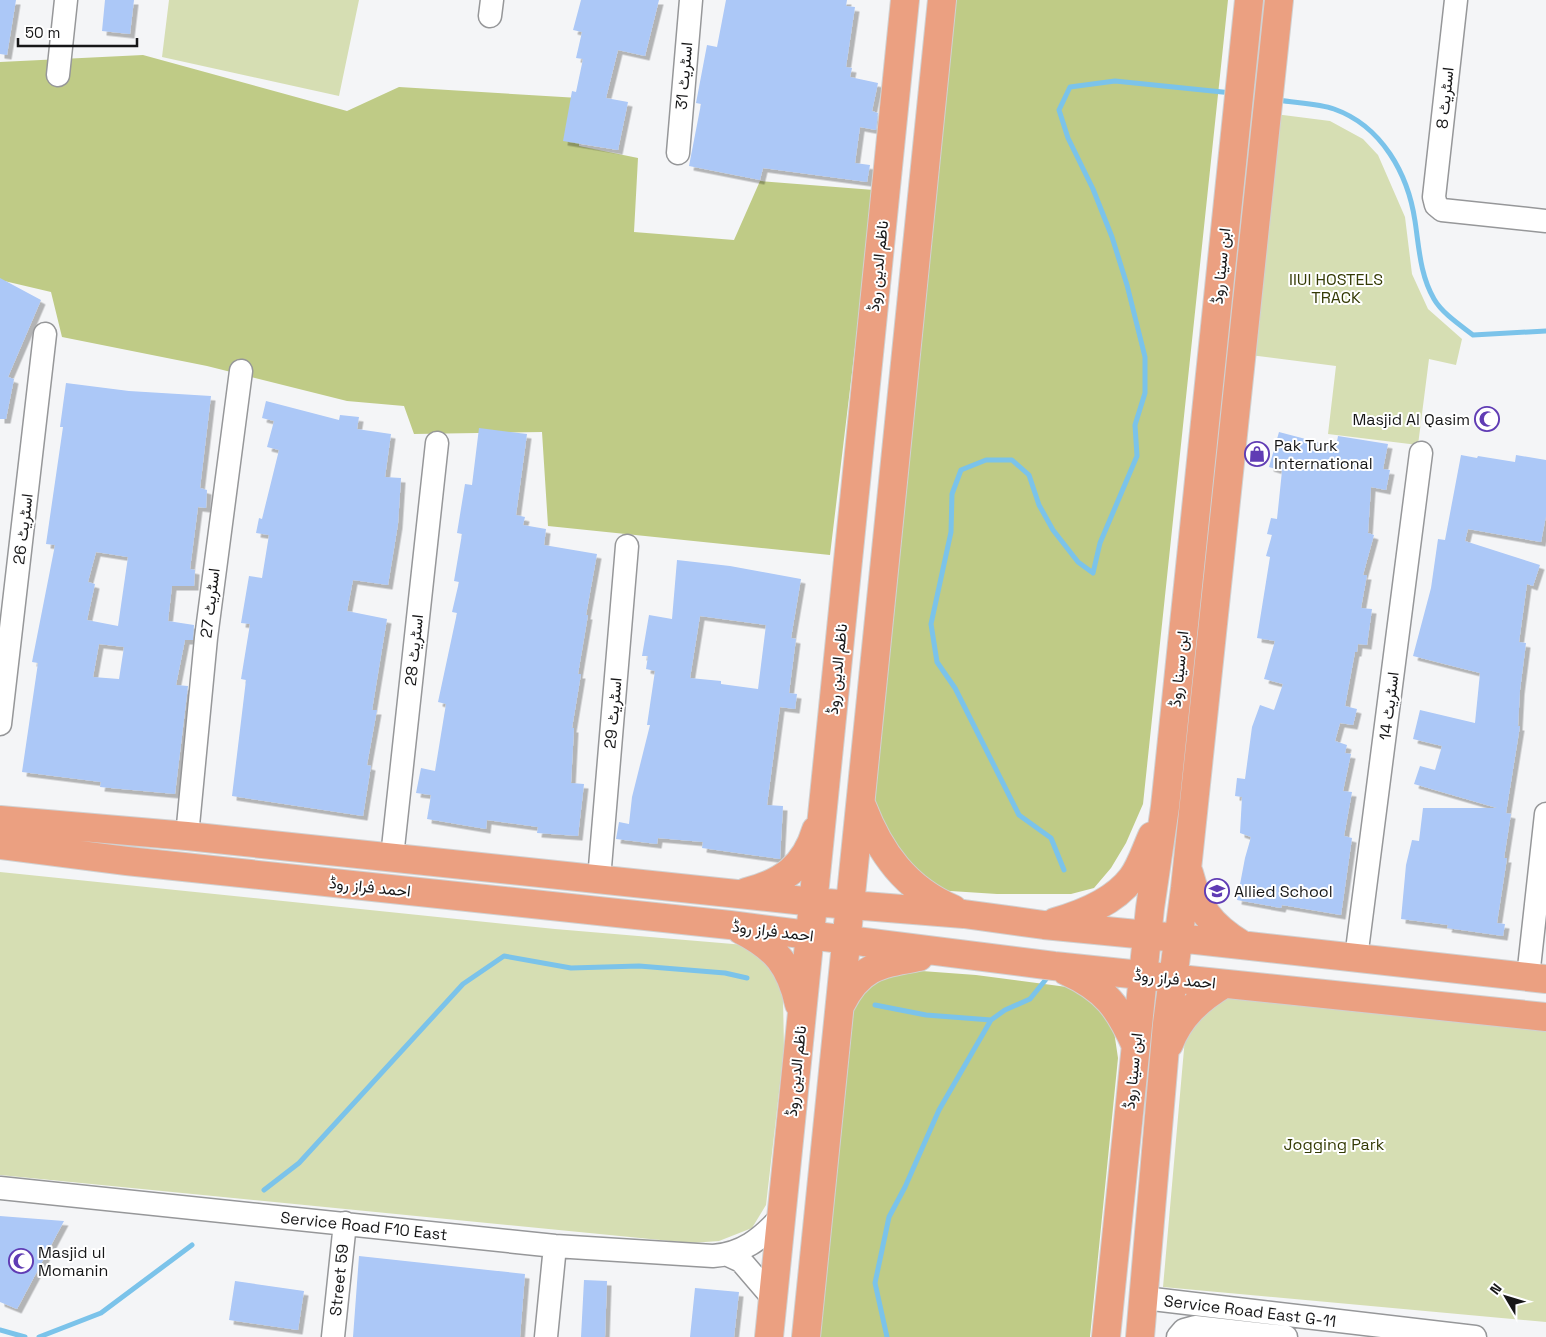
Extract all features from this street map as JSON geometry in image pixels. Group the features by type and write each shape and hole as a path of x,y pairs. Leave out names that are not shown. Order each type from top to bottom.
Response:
{"main road":[{"name":"ناظم الدین روڈ","path":"769,1337 905,0"},
{"path":"806,1337 852,905 942,0"},
{"name":"ابن سینا روڈ","path":"1141,1332 1164,1057 1279,0"},
{"name":"ابن سینا روڈ","path":"1106,1330 1147,934 1165,807 1247,13"},
{"path":"1212,347 1241,350"},
{"path":"740,894 770,886 794,869 812,842 824,804"},
{"path":"862,805 873,834 889,861 910,884 936,902 964,914"},
{"path":"1044,925 1083,914 1117,894 1133,877 1165,807"},
{"name":"احمد فراز روڈ","path":"0,820 187,836 814,902 964,914 1044,925 1147,934 1537,978"},
{"name":"احمد فراز روڈ","path":"0,845 136,862 730,925 1054,966 1546,1017"},
{"path":"1186,864 1194,893 1207,918 1222,933 1242,945"},
{"path":"730,925 762,941 781,958 795,985 802,1015"},
{"path":"840,1006 850,986 868,970 886,964 940,953"},
{"path":"1054,966 1087,982 1110,999 1124,1020 1136,1046"},
{"path":"1164,1057 1176,1027 1185,1015 1207,994 1224,984"},
{"path":"1125,1147 1156,1149"},
{"path":"1106,1330 1141,1332"}],"street":[{"path":"58,75 66,0"},
{"name":"اسٹریٹ 31","path":"678,153 691,0"},
{"name":"اسٹریٹ 8","path":"1456,0 1434,197 1436,205 1442,210 1546,221"},
{"name":"اسٹریٹ 26","path":"0,724 45,334"},
{"name":"اسٹریٹ 27","path":"187,836 206,638 241,371"},
{"name":"اسٹریٹ 28","path":"392,857 437,443"},
{"name":"اسٹریٹ 14","path":"1356,958 1421,453"},
{"name":"اسٹریٹ 29","path":"599,879 627,546"},
{"path":"1537,978 1546,814"},
{"name":"Service Road F10 East","path":"0,1188 555,1246 728,1255 745,1248 764,1236 780,1218"},
{"name":"Street 59","path":"333,1337 345,1223"},
{"path":"546,1337 555,1246"},
{"path":"728,1255 741,1261 772,1297"},
{"name":"Service Road East G-11","path":"1144,1298 1475,1337"},
{"path":"1178,1337 1184,1330 1194,1327 1286,1337"}],"green space":[{"path":"169,0 359,0 339,96 162,57"},
{"path":"950,0 1228,0 1143,804 1126,843 1111,868 1094,888 1071,894 997,894 935,890 890,854 870,811"},
{"path":"143,55 347,111 399,87 579,98 579,146 638,158 634,232 734,240 760,181 874,190 830,555 548,526 542,432 414,434 404,406 347,401 207,366 62,337 51,292 0,280 0,62"},
{"name":"IIUI HOSTELS TRACK","path":"1275,114 1330,121 1363,139 1378,155 1405,217 1412,274 1428,309 1462,339 1456,365 1429,359 1418,445 1328,434 1336,366 1250,355"},
{"path":"0,872 555,929 745,945 774,960 783,999 784,1049 766,1205 752,1228 719,1241 691,1243 0,1175"},
{"path":"908,970 976,975 1082,989 1111,1011 1118,1058 1090,1337 815,1337 827,1215 856,988"},
{"name":"Jogging Park","path":"1191,970 1546,1008 1546,1322 1163,1287"}],"building":[{"path":"0,0 16,0 7,55 0,54"},
{"path":"105,0 134,0 130,34 102,31"},
{"path":"581,0 659,0 645,56 618,50 606,98 628,102 618,150 563,141 572,91 576,92 583,59 576,58 582,32 573,30"},
{"path":"726,0 847,0 846,6 855,7 846,67 852,68 850,77 878,83 872,111 878,113 876,130 860,127 855,163 870,165 867,182 763,168 760,180 689,166 701,104 696,103 707,45 717,47"},
{"path":"0,278 41,300 8,377 14,379 6,419 0,419"},
{"path":"66,383 129,391 211,396 200,488 207,490 206,508 198,507 190,569 195,570 194,586 172,586 168,621 194,625 193,640 185,640 176,685 188,686 175,794 100,787 101,782 22,772 38,663 32,662 55,545 46,544 63,427 60,427","holes":["96,552 128,557 118,626 87,620 95,584 88,582","99,644 124,647 119,679 93,677"]},
{"path":"266,401 339,420 340,415 359,417 357,429 391,434 385,477 401,478 398,524 388,585 353,580 347,611 387,619 372,710 377,710 367,765 371,766 363,816 232,796 246,680 241,679 250,624 241,623 249,576 262,578 269,535 256,533 259,518 262,519 279,450 267,447 274,421 262,418"},
{"path":"479,428 527,434 516,515 525,517 523,525 546,529 544,545 597,554 586,615 588,615 578,674 581,674 572,728 574,728 571,783 584,784 578,836 537,833 538,827 487,820 486,829 427,819 431,795 416,793 421,768 435,771 446,704 438,702 457,613 452,612 459,582 454,581 462,534 457,533 465,484 472,485"},
{"path":"1279,432 1336,447 1338,436 1388,444 1383,469 1390,470 1386,490 1371,487 1368,533 1374,535 1363,575 1367,575 1361,608 1372,609 1367,645 1358,644 1357,652 1355,652 1345,706 1357,709 1353,725 1340,723 1335,741 1347,745 1345,753 1351,754 1343,791 1352,792 1344,836 1352,838 1341,915 1282,905 1281,908 1237,900 1251,837 1240,833 1242,797 1235,796 1237,778 1245,779 1252,727 1260,705 1274,710 1283,684 1264,679 1275,641 1257,638 1270,557 1266,556 1272,535 1267,534 1271,518 1277,519 1282,471 1269,467"},
{"path":"1461,455 1515,462 1516,455 1546,460 1546,516 1541,542 1468,529 1465,541 1540,565 1533,586 1527,584 1519,642 1526,643 1520,690 1518,726 1520,726 1506,813 1511,814 1504,858 1507,858 1497,923 1505,924 1503,936 1447,928 1448,925 1401,919 1406,865 1412,840 1419,841 1423,808 1497,808 1414,784 1420,766 1435,770 1442,746 1413,739 1420,710 1475,723 1480,673 1413,656 1431,588 1438,539 1445,540"},
{"path":"677,560 730,566 801,579 791,638 796,639 789,693 797,694 795,709 780,707 767,805 783,806 780,859 702,848 703,842 658,838 657,844 616,839 619,822 629,824 632,797 650,725 647,725 655,671 646,669 648,656 642,656 649,615 672,619","holes":["700,616 766,625 758,689 721,684 721,681 690,678"]},
{"name":"Masjid ul Momanin","path":"0,1216 64,1221 17,1309 0,1302"},
{"path":"359,1256 525,1274 520,1337 353,1337"},
{"path":"584,1280 607,1281 605,1337 581,1337"},
{"path":"235,1281 304,1291 298,1330 229,1320"},
{"path":"695,1288 739,1292 734,1337 690,1337"}],"waterway":[{"path":"1064,870 1051,838 1019,815 955,688 937,662 931,624 951,532 952,494 961,470 986,460 1012,460 1029,475 1039,505 1053,530 1078,562 1093,573 1100,543 1137,456 1135,425 1145,393 1145,357 1127,285 1112,237 1093,189 1068,138 1059,110 1070,87 1115,81 1232,93"},
{"path":"1278,100 1314,104 1334,109 1366,127 1379,140 1399,169 1406,186 1415,221 1423,271 1429,290 1437,304 1452,318 1473,335 1546,331"},
{"path":"264,1190 299,1163 463,984 504,956 571,968 639,966 725,973 747,978"},
{"path":"887,1337 875,1283 889,1217 905,1187 939,1110 991,1020 1005,1010 1030,999 1047,978"},
{"path":"875,1005 926,1015 991,1020"},
{"path":"39,1337 101,1313 192,1245"},
{"path":"0,1330 25,1337"}],"place":[{"name":"Masjid Al Qasim","path":"1487,419"},
{"name":"Pak Turk International","path":"1257,454"},
{"name":"Allied School","path":"1217,891"},
{"name":"Masjid ul Momanin","path":"21,1261"}]}
